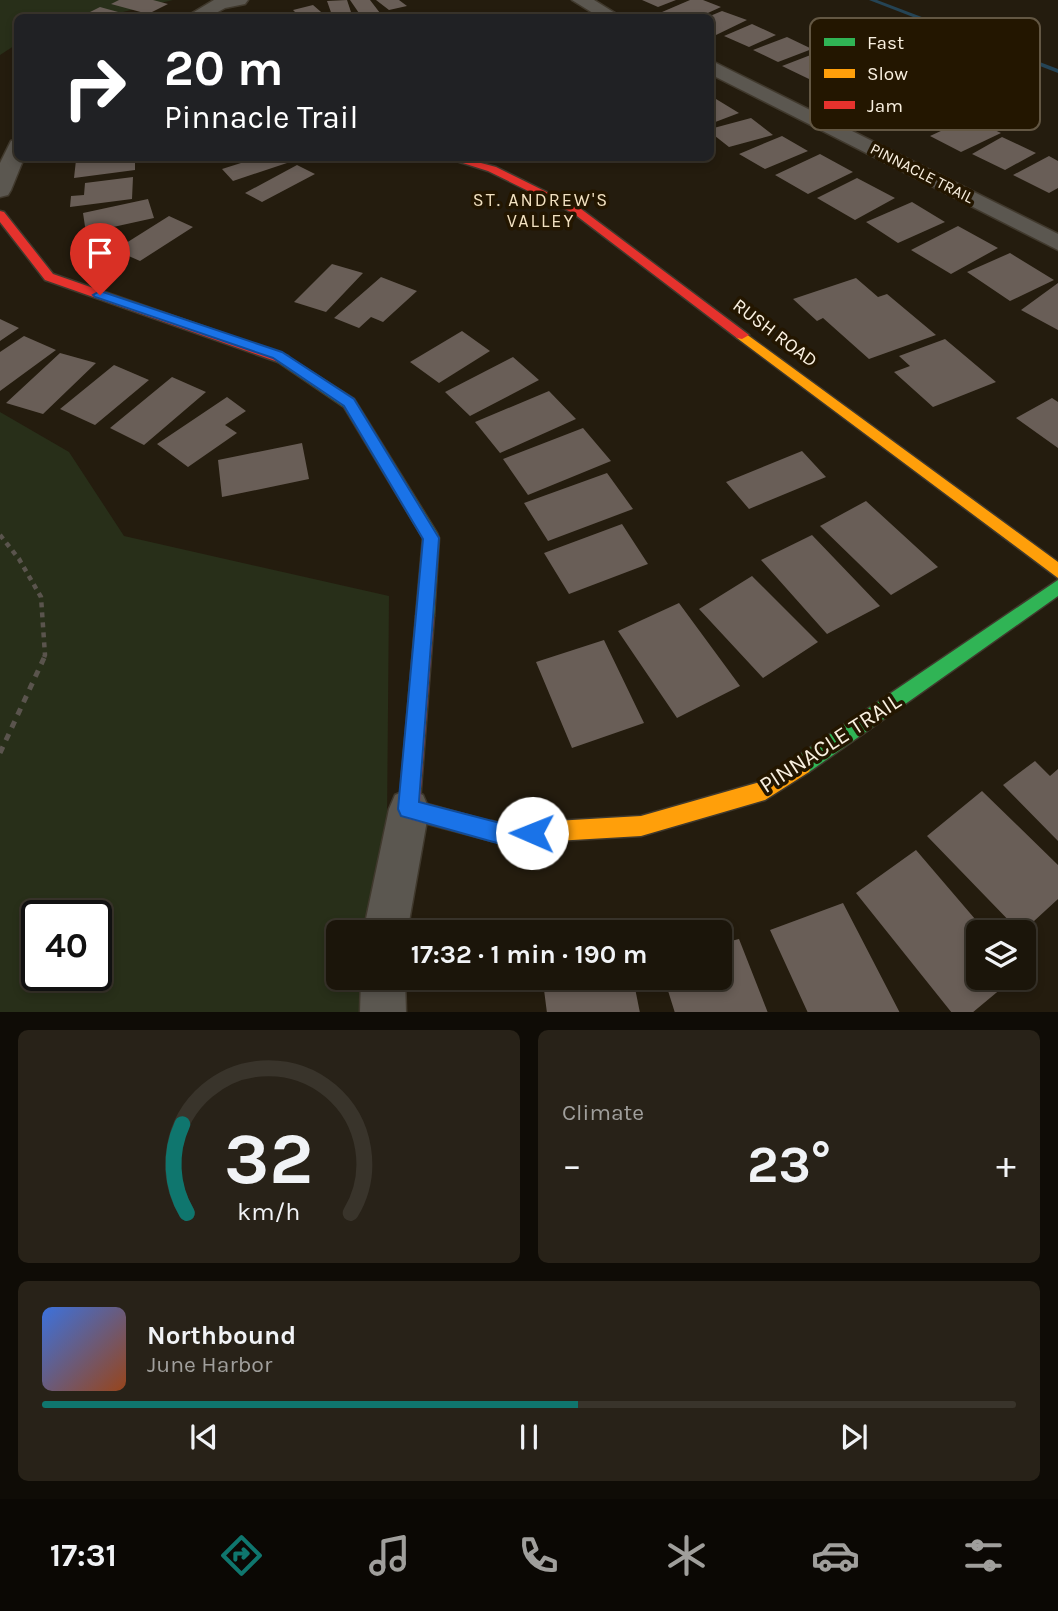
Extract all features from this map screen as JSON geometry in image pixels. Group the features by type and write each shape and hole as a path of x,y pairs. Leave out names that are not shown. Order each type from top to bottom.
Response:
{"street":[{"path":"200,14 220,4 239,0"},
{"path":"580,0 604,14"},
{"name":"PINNACLE TRAIL","path":"714,68 810,117"},
{"name":"PINNACLE TRAIL","path":"836,130 1058,243"},
{"path":"0,190 14,155"},
{"name":"RUSH ROAD","path":"463,161 492,169 576,211 1058,570"},
{"path":"0,215 49,277 278,355 349,403 431,538 409,809 388,920"},
{"name":"PINNACLE TRAIL","path":"409,809 504,834 641,826 765,790 1058,587"},
{"path":"383,990 383,1012"}],"path":[{"path":"0,535 29,573 40,597 45,656 0,753"}],"green space":[{"path":"0,0 173,0 115,14 14,14 14,46 0,55"},
{"path":"0,412 69,452 124,536 389,596 386,920 326,920 326,990 386,990 386,1012 0,1012"}],"building":[{"path":"119,0 153,0 168,4 148,14 111,4"},
{"path":"347,0 352,14 332,14 327,1"},
{"path":"350,0 370,0 380,13 374,14 360,14"},
{"path":"376,0 399,0 407,6 389,10"},
{"path":"642,0 676,0 658,7"},
{"path":"690,0 703,0 721,7 706,14 662,12"},
{"path":"313,5 323,14 297,14 293,10"},
{"path":"100,7 125,14 86,14"},
{"path":"722,11 747,20 716,35 714,14"},
{"path":"752,24 776,35 749,47 724,36"},
{"path":"787,37 810,48 778,62 753,50"},
{"path":"810,55 810,79 809,79 782,66"},
{"path":"716,99 739,113 714,122"},
{"path":"751,118 773,135 729,147 714,135 714,128"},
{"path":"943,130 995,130 1001,133 961,152 930,136"},
{"path":"782,136 808,151 765,169 739,154"},
{"path":"1002,137 1036,153 1005,170 972,154"},
{"path":"820,154 853,172 808,194 775,175"},
{"path":"1049,156 1058,161 1058,188 1049,193 1013,175"},
{"path":"76,161 135,161 135,170 74,178"},
{"path":"247,161 293,161 233,181 222,169"},
{"path":"297,165 315,174 262,202 245,193"},
{"path":"133,177 132,199 70,207 71,196 84,195 85,183"},
{"path":"857,178 895,198 855,220 817,198"},
{"path":"148,199 154,218 86,233 83,213"},
{"path":"912,202 945,222 898,243 866,222"},
{"path":"169,216 193,227 140,261 115,250"},
{"path":"958,226 998,248 951,274 911,250"},
{"path":"1010,253 1054,280 1010,301 967,272"},
{"path":"332,264 363,273 326,312 294,302"},
{"path":"381,277 417,291 383,322 371,317 359,328 334,318"},
{"path":"856,278 878,297 887,294 936,335 869,359 823,318 817,321 793,299"},
{"path":"1058,283 1058,330 1021,310"},
{"path":"0,319 19,328 0,341"},
{"path":"462,331 490,351 439,383 410,362"},
{"path":"24,336 56,350 0,391 0,352"},
{"path":"945,339 996,382 933,407 894,372 910,366 899,356"},
{"path":"60,353 96,363 43,414 6,403"},
{"path":"513,357 539,380 470,416 445,392"},
{"path":"114,365 149,380 95,425 60,409"},
{"path":"172,377 206,392 144,445 110,428"},
{"path":"549,391 576,419 500,453 475,422"},
{"path":"227,397 246,411 225,425 237,433 188,467 157,444"},
{"path":"1052,398 1058,402 1058,448 1016,418"},
{"path":"583,428 611,461 528,495 503,459"},
{"path":"302,443 309,479 222,497 218,460"},
{"path":"802,451 826,477 749,509 726,482"},
{"path":"607,473 633,509 548,541 524,503"},
{"path":"866,501 938,567 891,595 820,526"},
{"path":"622,524 648,564 569,594 544,553"},
{"path":"812,535 880,606 827,634 761,560"},
{"path":"752,576 818,642 763,678 699,609"},
{"path":"679,603 740,686 677,718 618,631"},
{"path":"604,640 644,723 572,748 536,662"},
{"path":"1035,761 1050,776 1058,769 1058,841 1003,785"},
{"path":"982,791 1058,865 1058,899 1035,920 1008,920 927,836"},
{"path":"916,850 976,920 966,920 966,990 1000,990 973,1012 951,1012 856,893"},
{"path":"843,903 899,1012 808,1012 770,930"},
{"path":"739,939 768,1012 675,1012 668,990 732,990 732,941"},
{"path":"544,990 635,990 640,1012 547,1012"}],"waterway":[{"path":"872,0 919,18"},
{"path":"1040,64 1058,71"}],"traffic: fast":[{"path":"283,359 349,403 431,538 425,616"},
{"path":"802,765 1058,587"}],"traffic: slow":[{"path":"742,335 1058,571"},
{"path":"492,831 504,834 641,826 765,790 802,765"}],"traffic: jam":[{"path":"463,161 492,169 577,211 742,335"},
{"path":"0,214 49,277 283,359"},
{"path":"425,616 409,809 492,831"}],"district":[{"name":"ST. ANDREW'S VALLEY","path":"541,210"}],"route":[{"path":"100,295 278,355 349,403 431,538 409,809 504,834 532,833"}]}
